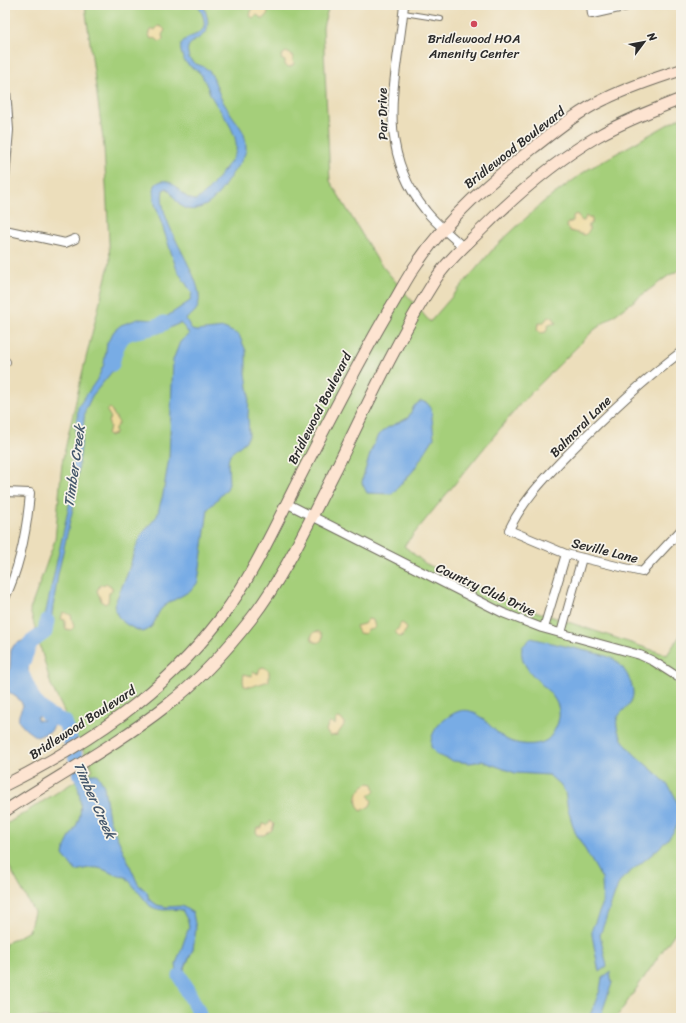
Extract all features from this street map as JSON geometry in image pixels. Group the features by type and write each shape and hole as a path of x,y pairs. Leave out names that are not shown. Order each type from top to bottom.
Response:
{"main road":[{"name":"Bridlewood Boulevard","path":"5,785 51,760 99,730 149,695 177,669 206,636 227,609 247,577 356,366 418,262 443,228 469,200 495,178 579,114 605,99 681,70"},
{"path":"5,811 108,746 167,705 220,656 265,599 312,516 388,364 436,278 463,247 510,201 552,166 598,136 646,112 681,99"}],"street":[{"path":"591,5 592,14 632,5"},
{"name":"Par Drive","path":"404,9 392,100 392,127 396,154 415,196 426,212 463,247"},
{"path":"5,77 9,130 5,178"},
{"path":"5,230 65,243 75,239"},
{"name":"Balmoral Lane","path":"509,530 516,515 537,486 586,436 655,372 681,352"},
{"path":"5,492 30,494 28,515 20,554 5,598"},
{"name":"Country Club Drive","path":"286,503 489,607 544,628 640,655 653,661 681,679"},
{"name":"Seville Lane","path":"509,530 566,554 642,572 681,530"},
{"path":"544,628 566,554"},
{"path":"561,633 582,558"}],"lane":[{"path":"404,9 441,19"}],"green space":[{"path":"85,5 329,5 323,27 330,181 378,261 430,322 495,247 541,204 587,170 681,117 681,269 668,276 594,330 521,403 404,546 426,564 526,608 667,655 681,634 681,924 616,1018 5,1018 5,944 29,931 34,912 5,859 5,825 93,770 51,685 30,610 55,540 62,463 110,261 104,147"}],"sand":[{"path":"255,6 259,9 263,7 267,9 268,13 264,18 257,15 253,18 250,16 252,8"},
{"path":"158,26 165,30 162,35 163,39 160,42 155,38 151,39 149,35 151,30 155,30"},
{"path":"286,52 292,55 294,64 290,67 285,66 285,61 281,59 282,55"},
{"path":"576,214 582,221 584,221 586,216 592,218 592,223 588,225 590,230 585,235 570,231 567,227 568,223 573,221 573,216"},
{"path":"548,317 553,317 556,323 548,325 546,332 541,333 537,330 538,324 544,322"},
{"path":"110,408 119,423 115,428 115,434 109,436 107,434 110,427 108,421 111,418 107,411"},
{"path":"107,584 112,587 112,590 109,593 108,602 105,604 102,602 97,591 100,585"},
{"path":"63,612 71,615 74,627 71,630 66,629 65,620 61,619"},
{"path":"368,619 373,620 375,627 372,630 368,629 365,634 359,633 356,626 364,624"},
{"path":"402,623 407,629 401,637 398,636 395,631"},
{"path":"315,632 319,632 321,633 321,641 315,642 312,639 312,635"},
{"path":"264,667 269,671 269,681 250,687 244,686 244,674 252,676 253,671 258,674 260,668"},
{"path":"339,718 344,721 344,725 337,735 330,736 326,731 328,724 331,723 335,725 336,719"},
{"path":"369,783 373,784 375,790 369,796 372,801 370,806 361,811 357,803 359,791"},
{"path":"270,821 274,824 272,830 264,835 258,835 256,832 257,828 262,828 263,824 267,825"}],"water":[{"path":"198,5 203,5 208,27 205,33 188,48 189,58 191,61 208,70 210,73 222,100 245,136 246,151 245,155 215,198 207,205 195,209 184,208 167,188 163,190 163,203 166,218 196,282 199,295 197,308 186,319 192,330 196,331 224,328 239,335 246,351 246,373 249,394 249,435 246,441 230,454 228,462 229,484 227,489 208,509 198,582 191,590 162,608 159,611 153,625 147,630 143,632 124,623 117,615 114,605 142,534 157,516 163,494 169,458 173,360 180,342 189,334 180,323 159,333 136,328 125,333 118,343 115,368 92,396 85,411 75,499 58,574 50,628 30,643 28,674 22,684 22,690 31,698 36,696 45,707 46,712 37,717 37,720 52,721 54,725 51,731 37,737 24,728 20,722 19,715 23,705 19,699 10,693 5,685 5,677 10,668 11,650 14,645 39,634 44,626 44,620 69,506 78,407 98,378 104,364 107,343 114,331 121,325 138,319 163,319 190,301 192,293 177,270 154,201 154,188 156,184 162,181 172,183 185,196 196,200 213,185 232,160 236,151 236,144 232,129 211,96 206,83 200,73 187,64 183,58 181,48 183,42 200,32 204,27 204,19"},
{"path":"421,401 427,403 431,408 434,438 413,471 392,494 367,493 362,483 363,477 371,451 378,435 387,428 408,418 414,406"},
{"path":"531,638 603,655 612,658 620,665 631,682 633,694 629,704 618,717 617,726 619,733 634,754 664,781 672,791 677,803 679,817 677,825 672,833 657,850 623,878 618,885 600,935 607,966 599,972 592,929 603,903 602,879 575,832 568,810 565,792 560,785 549,775 515,773 482,761 470,763 453,761 437,755 431,747 432,736 438,726 454,713 463,710 470,711 478,715 498,733 515,743 538,744 549,738 554,732 558,722 559,711 556,701 533,676 526,667 522,658 522,647"},
{"path":"85,771 87,774 97,774 104,786 109,819 138,884 147,892 149,899 157,905 166,907 182,906 193,913 196,929 193,949 184,970 184,977 198,1018 194,1018 177,973 176,964 189,927 188,921 182,910 162,910 154,908 150,906 126,877 98,868 76,871 63,855 67,843 77,824 81,806 76,777"},
{"path":"610,972 612,983 600,1018 589,1018 600,990 602,978"}],"waterway":[{"name":"Timber Creek","path":"112,364 120,341 125,335 130,332 154,327 164,323"},
{"name":"Timber Creek","path":"47,621 45,632 30,643 20,670 34,701 47,714 65,722 81,775 89,791"},
{"name":"Timber Creek","path":"180,976 198,1011 200,1018"}],"place":[{"name":"Bridlewood HOA Amenity Center","path":"474,24"}]}
